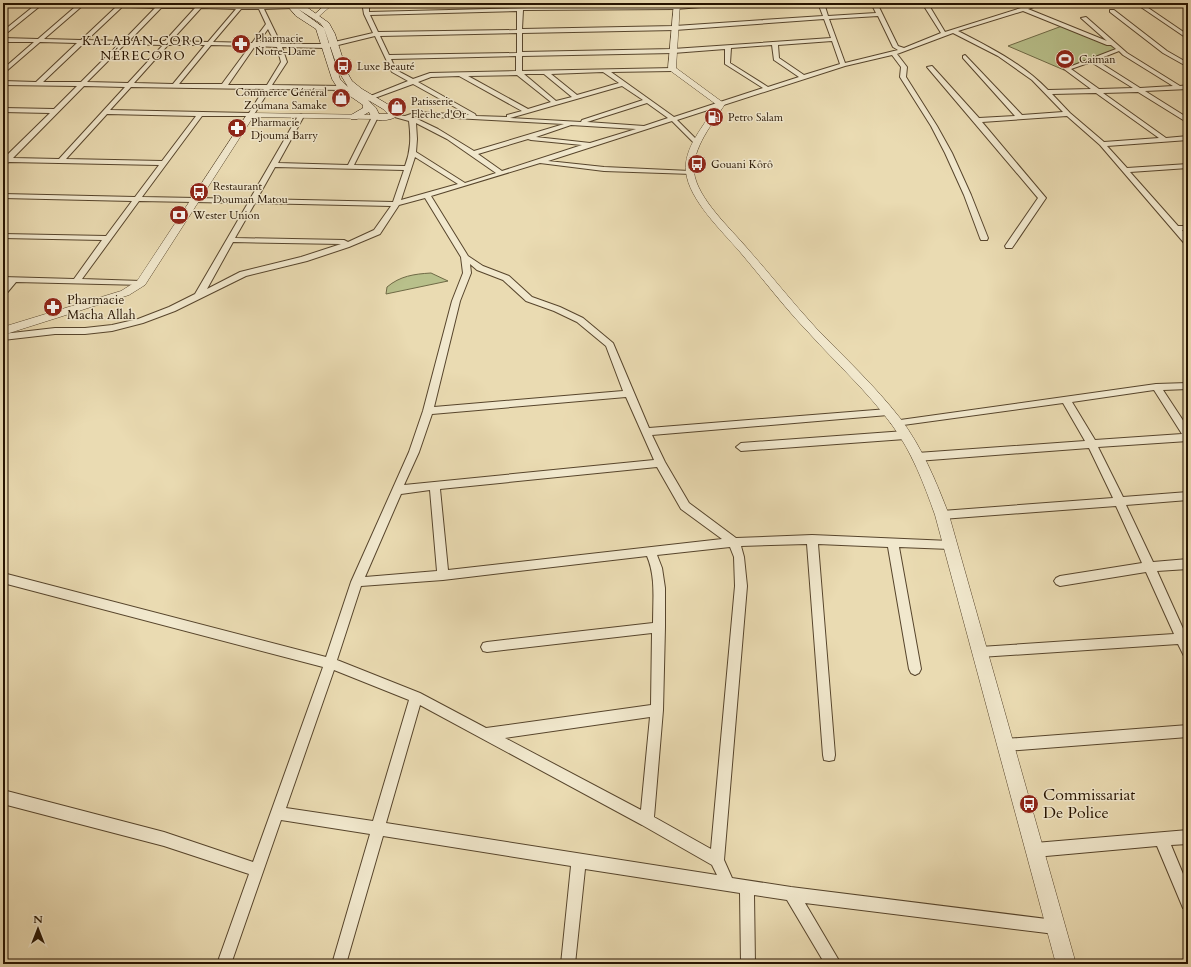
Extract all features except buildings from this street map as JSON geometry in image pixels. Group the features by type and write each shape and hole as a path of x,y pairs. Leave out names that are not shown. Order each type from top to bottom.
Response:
{"main road":[{"path":"293,4 299,14 312,18 320,28 330,45 348,82 369,101 374,110 375,117 389,117 393,115 390,109 369,101 343,88 336,79 330,45"},
{"path":"354,117 368,109 369,101"}],"street":[{"path":"312,18 331,3"},
{"path":"372,3 366,8 367,14 394,71 477,117"},
{"path":"449,12 450,3"},
{"path":"500,3 500,10"},
{"path":"536,10 538,3"},
{"path":"584,9 586,3"},
{"path":"367,14 520,9 584,9 623,6 726,3"},
{"path":"820,3 843,65"},
{"path":"874,3 896,47 904,50"},
{"path":"944,34 926,4 948,3"},
{"path":"3,196 396,204 464,185 843,65 904,50 944,34 1042,3"},
{"path":"1138,3 1188,37"},
{"path":"3,4 120,6 202,5 239,8 259,6 280,8 293,4"},
{"path":"3,34 41,4"},
{"path":"3,72 80,5"},
{"path":"4,161 162,5"},
{"path":"61,161 202,5"},
{"path":"672,70 676,5"},
{"path":"37,84 120,6"},
{"path":"3,331 121,294 141,283 269,88 284,62 279,45 259,6"},
{"path":"174,86 239,8"},
{"path":"519,73 520,9"},
{"path":"1020,9 1120,48"},
{"path":"1112,10 1165,52 1188,65"},
{"path":"3,40 330,45 376,34 675,28 879,14"},
{"path":"1084,18 1120,48 1178,87"},
{"path":"223,87 269,24"},
{"path":"954,31 1000,55 1034,79 1068,114 1102,144 1188,242"},
{"path":"387,57 673,51 833,39"},
{"path":"775,44 776,59 804,78"},
{"path":"728,47 727,63 729,66 768,89"},
{"path":"1120,48 1067,70 1164,139"},
{"path":"893,53 905,68 903,77 934,126 949,155 968,194 984,238"},
{"path":"965,57 1020,117"},
{"path":"1092,60 1188,121"},
{"path":"930,67 977,120 1042,198 1009,246"},
{"path":"369,101 430,75 672,70 721,104"},
{"path":"605,71 673,119 697,144"},
{"path":"545,72 576,97"},
{"path":"519,73 555,103"},
{"path":"460,74 527,111"},
{"path":"3,83 343,88"},
{"path":"502,118 623,84"},
{"path":"1048,92 1138,90 1188,86"},
{"path":"472,154 647,101"},
{"path":"721,104 697,144 690,162 690,173 695,187 712,212 800,317 892,417 905,435 932,488 942,515 1066,964"},
{"path":"3,115 6,110 56,111"},
{"path":"105,112 375,117 350,166"},
{"path":"76,281 200,114"},
{"path":"409,118 417,114 648,127"},
{"path":"977,120 1068,114"},
{"path":"393,115 409,118 452,140 501,173"},
{"path":"199,295 301,116"},
{"path":"3,337 55,331 85,331 112,328 140,321 243,274 298,260 378,232 396,204 413,153 414,139 409,118"},
{"path":"526,137 591,145"},
{"path":"1102,144 1188,138"},
{"path":"413,153 464,185"},
{"path":"4,161 164,163"},
{"path":"537,162 604,169 690,173"},
{"path":"273,165 408,168"},
{"path":"1125,170 1188,166"},
{"path":"427,195 465,257 480,268 506,278 529,299 557,309 580,320 610,345 629,394 660,463 685,506 702,520 734,542 739,557 741,586 717,860 728,884"},
{"path":"1175,228 1188,228"},
{"path":"3,236 108,238"},
{"path":"230,240 351,242"},
{"path":"224,964 278,813 357,582 414,452 428,412 456,301 467,273 465,257"},
{"path":"3,279 141,283"},
{"path":"3,292 13,280"},
{"path":"646,432 892,417 924,418 1156,387 1188,386"},
{"path":"916,456 1188,436 1156,387"},
{"path":"428,412 629,394"},
{"path":"1066,400 1092,444 1149,567 1185,638 1188,652"},
{"path":"741,447 905,435"},
{"path":"397,490 660,463"},
{"path":"435,486 442,575"},
{"path":"942,515 1188,496"},
{"path":"357,582 442,575 734,542 812,539 950,545"},
{"path":"812,539 829,754"},
{"path":"893,543 914,669"},
{"path":"647,820 656,710 659,588 657,568 650,552"},
{"path":"1060,581 1149,567 1188,564"},
{"path":"3,578 330,663 416,697 647,820 717,860"},
{"path":"488,647 658,627"},
{"path":"980,652 1185,638"},
{"path":"339,964 416,697"},
{"path":"486,734 656,710"},
{"path":"1005,745 1188,731"},
{"path":"3,797 164,839 257,870"},
{"path":"278,813 791,894 1055,926"},
{"path":"1034,850 1188,837"},
{"path":"1161,839 1188,903"},
{"path":"568,964 579,860"},
{"path":"746,887 748,964"},
{"path":"791,894 834,964"}],"green space":[{"name":"Caiman","path":"1062,26 1119,48 1064,70 1008,46"},
{"path":"431,273 448,281 386,294 387,287 397,280 413,275"}],"place":[{"name":"Pharmacie Notre-Dame","path":"241,44"},
{"name":"Caiman","path":"1065,59"},
{"name":"Luxe Beauté","path":"343,66"},
{"name":"Commerce Général Zoumana Samake","path":"341,98"},
{"name":"Patisserie Flèche d'Or","path":"397,107"},
{"name":"Petro Salam","path":"714,117"},
{"name":"Pharmacie Djouma Barry","path":"237,128"},
{"name":"Gouani Kôrô","path":"697,164"},
{"name":"Restaurant Douman Matou","path":"199,192"},
{"name":"Wester Union","path":"179,215"},
{"name":"Pharmacie Macha Allah","path":"53,307"},
{"name":"Commissariat De Police","path":"1029,804"}],"district":[{"name":"KALABAN CORO NÉRECORO","path":"143,48"}]}
